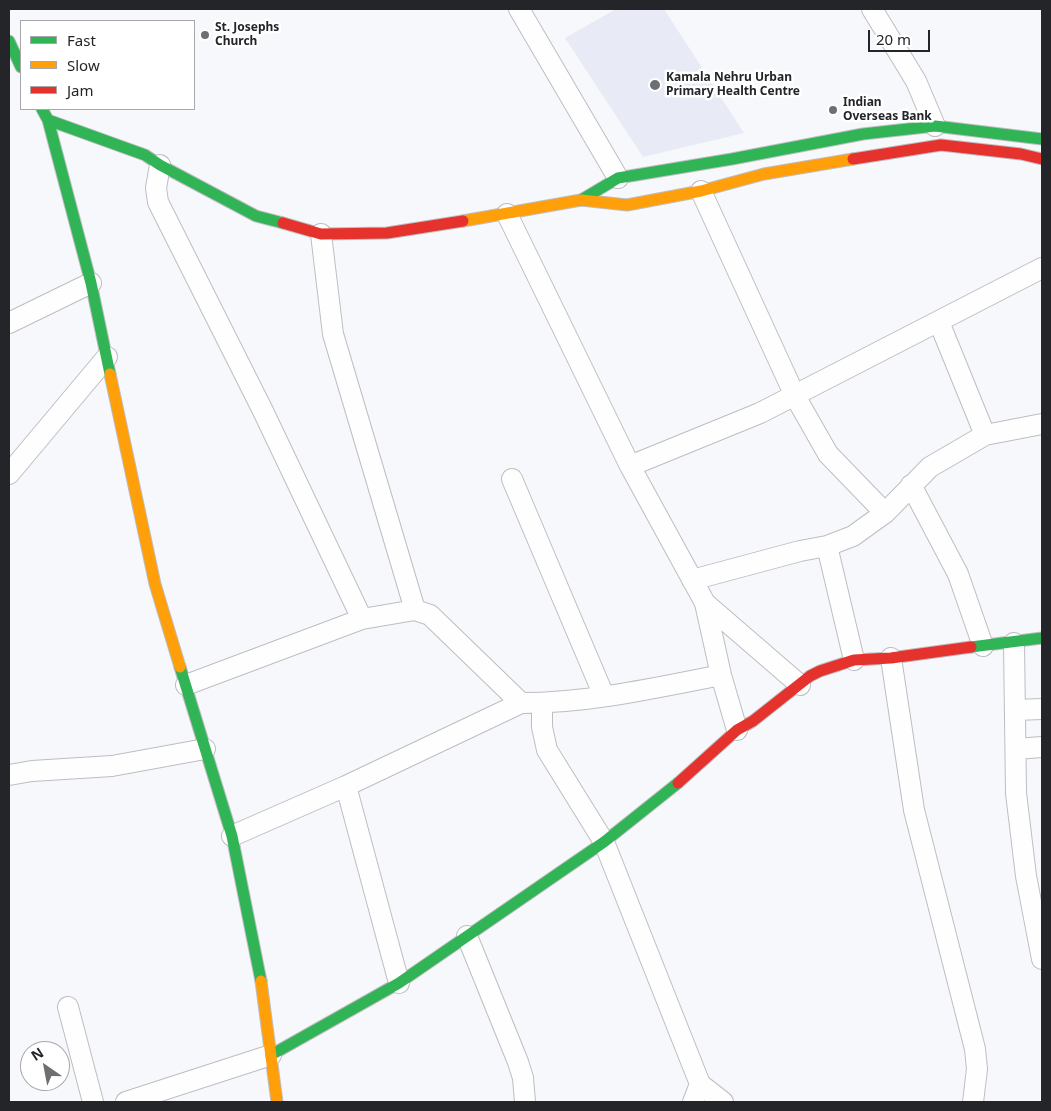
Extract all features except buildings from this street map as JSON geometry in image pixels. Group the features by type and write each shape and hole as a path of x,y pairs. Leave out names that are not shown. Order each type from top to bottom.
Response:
{"street":[{"path":"519,9 618,178"},
{"path":"872,9 916,81 935,126"},
{"path":"9,42 20,65"},
{"path":"43,110 48,120 92,282 154,584 232,836 262,979 277,1102"},
{"path":"48,120 145,155 160,165 256,216 321,234 387,233 581,200 627,204 701,192 764,174 941,145 1021,154 1042,159"},
{"path":"581,200 618,178 732,159 862,134 935,126 1042,139"},
{"path":"160,165 156,188 158,202 263,411 362,619"},
{"path":"701,192 795,396 828,454 885,513"},
{"path":"507,214 630,466 704,603 721,675 737,730"},
{"path":"321,234 333,334 415,610"},
{"path":"630,466 760,413 1042,268"},
{"path":"9,323 92,282"},
{"path":"939,322 985,435"},
{"path":"9,474 108,357"},
{"path":"692,580 800,551 827,546 858,533 885,513 930,466 985,435 1042,424"},
{"path":"512,479 604,696"},
{"path":"911,485 958,574 983,646"},
{"path":"827,546 854,660"},
{"path":"704,603 800,684"},
{"path":"186,685 362,619 415,610 430,615 521,703"},
{"path":"126,1102 271,1055 399,982 604,842 679,782 737,730 753,721 800,684 820,671 854,660 891,658 1042,638"},
{"path":"1014,643 1016,792 1034,875 1042,959"},
{"path":"891,658 914,810 975,1050 977,1069 973,1102"},
{"path":"232,836 346,786 521,703 542,703 604,696 721,675"},
{"path":"542,703 542,727 547,750 604,842 696,1093 723,1102"},
{"path":"1015,710 1042,709"},
{"path":"1016,748 1042,747"},
{"path":"9,775 32,771 112,766 205,749"},
{"path":"346,786 399,982"},
{"path":"467,936 518,1062 523,1078 525,1102"},
{"path":"68,1007 93,1102"}],"shaded area":[{"name":"Kamala Nehru Urban Primary Health Centre","path":"616,9 664,9 744,133 643,157 565,38"}],"traffic: fast":[{"path":"9,41 20,65"},
{"path":"43,110 48,120 91,283 110,374"},
{"path":"48,120 145,155 160,165 256,216 283,223"},
{"path":"581,200 618,178 863,134 935,126 1042,139"},
{"path":"971,647 1042,638"},
{"path":"180,667 232,836 261,981"},
{"path":"271,1055 399,983 604,842 678,783"}],"traffic: slow":[{"path":"463,221 581,200 627,205 701,191 764,174 853,159"},
{"path":"110,374 155,584 180,667"},
{"path":"261,981 277,1102"}],"traffic: jam":[{"path":"853,159 941,145 1021,154 1042,159"},
{"path":"283,223 321,234 387,233 463,221"},
{"path":"678,783 737,730 753,721 810,676 820,671 854,660 891,658 971,647"}],"place":[{"name":"St. Josephs Church","path":"205,35"},
{"name":"Kamala Nehru Urban Primary Health Centre","path":"655,85"},
{"name":"Indian Overseas Bank","path":"833,110"}]}
